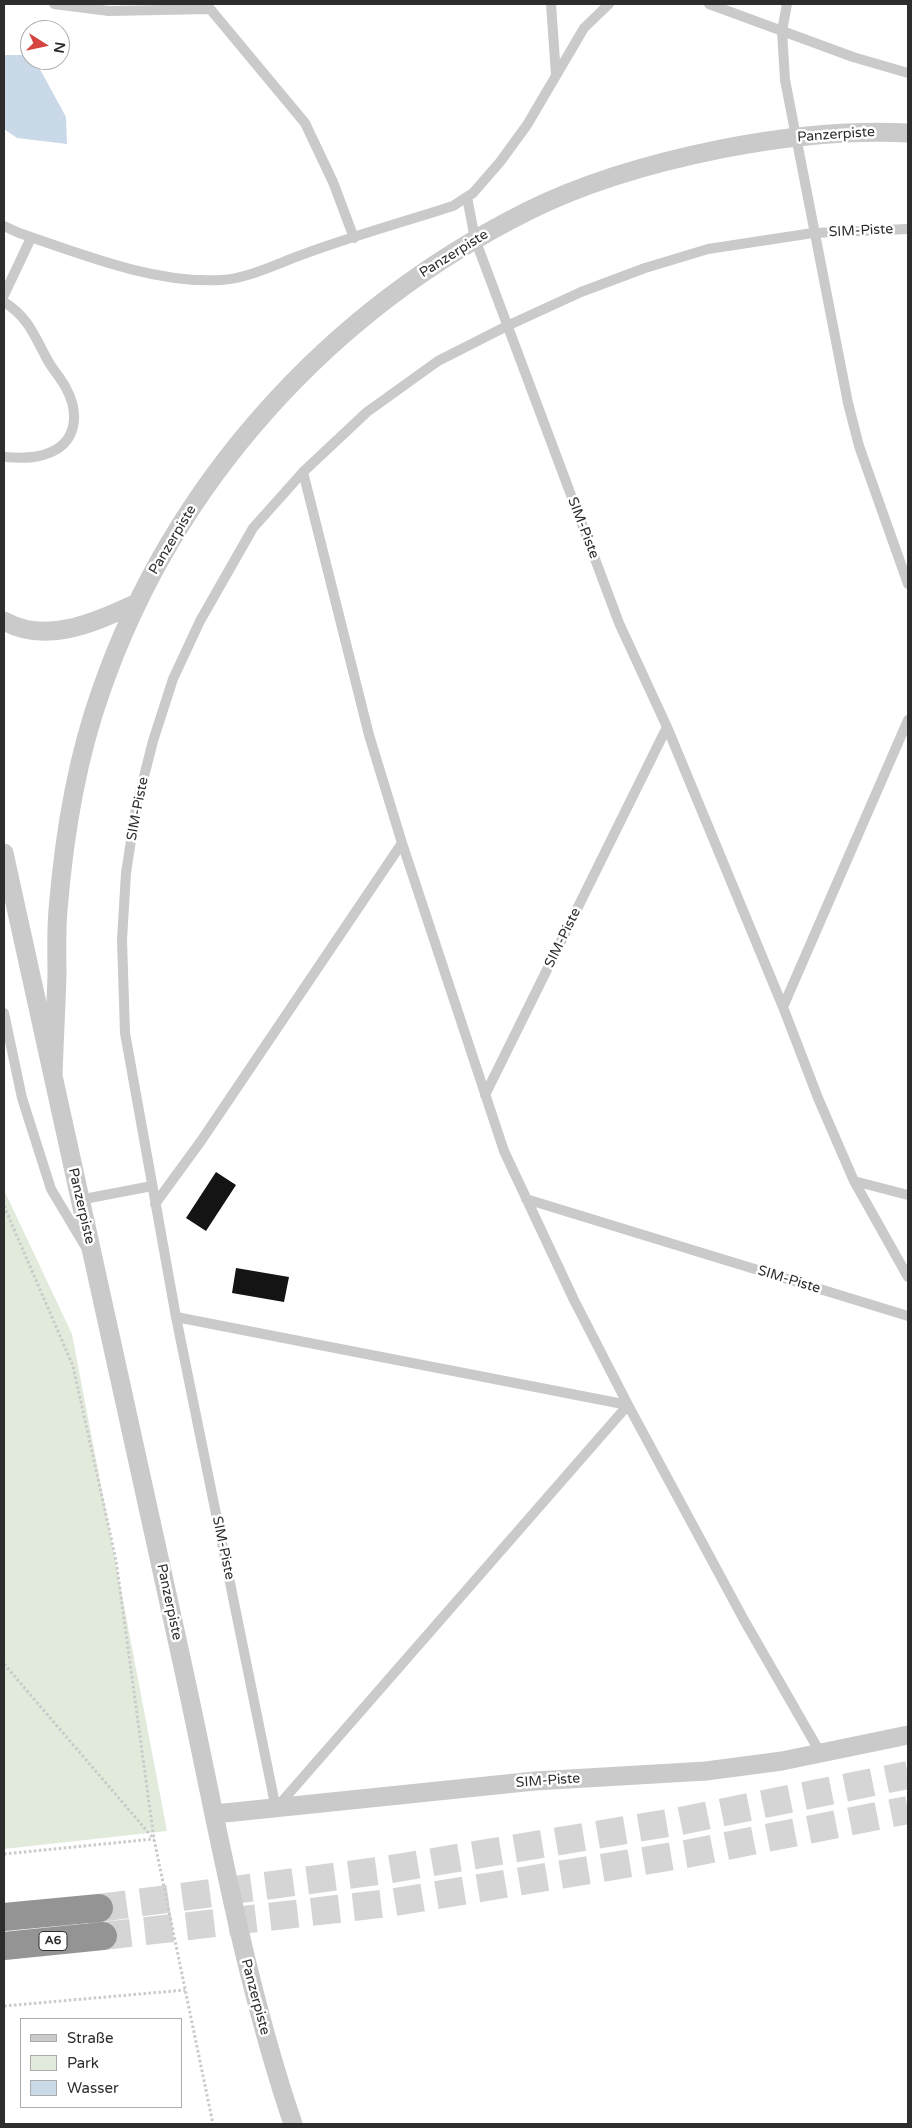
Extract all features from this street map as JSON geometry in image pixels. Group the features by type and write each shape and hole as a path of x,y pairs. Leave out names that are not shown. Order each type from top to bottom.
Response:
{"highway":[{"name":"A6","path":"4,1917 99,1908"},
{"name":"A6","path":"4,1946 102,1936"}],"street":[{"name":"Panzerpiste","path":"53,1077 58,914 66,829 82,755 101,690 137,603 169,542 223,462 266,410 333,341 403,286 475,239 531,209 635,170 746,144 796,138 886,132 908,133"},
{"path":"4,621 11,625 40,631 72,630 137,603"},
{"name":"Panzerpiste","path":"4,853 215,1814 242,1946 276,2073 293,2124"},
{"name":"SIM-Piste","path":"215,1814 535,1781 706,1770 782,1761 908,1735"}],"lane":[{"path":"54,4 108,11 208,6 305,123 333,182 354,238"},
{"path":"551,4 556,76"},
{"path":"4,226 32,238 127,268 176,278 222,280 255,272 452,206 473,193 500,162 527,125 584,28 609,4"},
{"path":"709,4 853,56 908,73"},
{"name":"SIM-Piste","path":"787,4 782,31 785,80 813,233 848,403 859,446 908,584"},
{"name":"SIM-Piste","path":"466,197 475,239 619,623 667,727 784,1007 818,1098 854,1181 908,1277"},
{"name":"SIM-Piste","path":"276,1809 176,1317 131,1071 123,994 122,940 126,873 136,808 153,741 173,679 200,622 253,528 303,472 367,412 438,362 507,326 581,292 654,265 708,249 813,233 908,229"},
{"path":"4,295 32,238"},
{"path":"4,302 18,311 32,329 48,361 67,389 74,414 73,430 63,446 45,455 20,458 4,457"},
{"path":"303,472 369,735 402,843 504,1150 574,1300 628,1405 744,1620 821,1754"},
{"path":"784,1007 908,720"},
{"name":"SIM-Piste","path":"485,1096 667,727"},
{"path":"155,1204 201,1141 402,843"},
{"path":"4,1013 22,1098 52,1189 93,1261"},
{"path":"854,1181 908,1196"},
{"path":"80,1200 152,1186"},
{"name":"SIM-Piste","path":"526,1199 908,1316"},
{"path":"176,1317 628,1405"},
{"path":"276,1809 628,1405"}],"path":[{"path":"4,1206 73,1366 116,1560 154,1839 213,2124"},
{"path":"4,1664 154,1839"},
{"path":"4,1854 154,1839"},
{"path":"4,2006 185,1990"}],"green space":[{"path":"4,1190 72,1334 167,1831 4,1849"}],"water":[{"path":"4,55 20,55 20,70 40,70 66,117 67,144 17,138 4,129"}],"building":[{"path":"216,1172 236,1185 206,1231 186,1218"},
{"path":"236,1268 289,1277 284,1302 232,1293"}],"tunnel":[{"path":"99,1908 385,1870 680,1821 908,1775"},
{"path":"103,1936 389,1903 686,1854 908,1810"}]}
